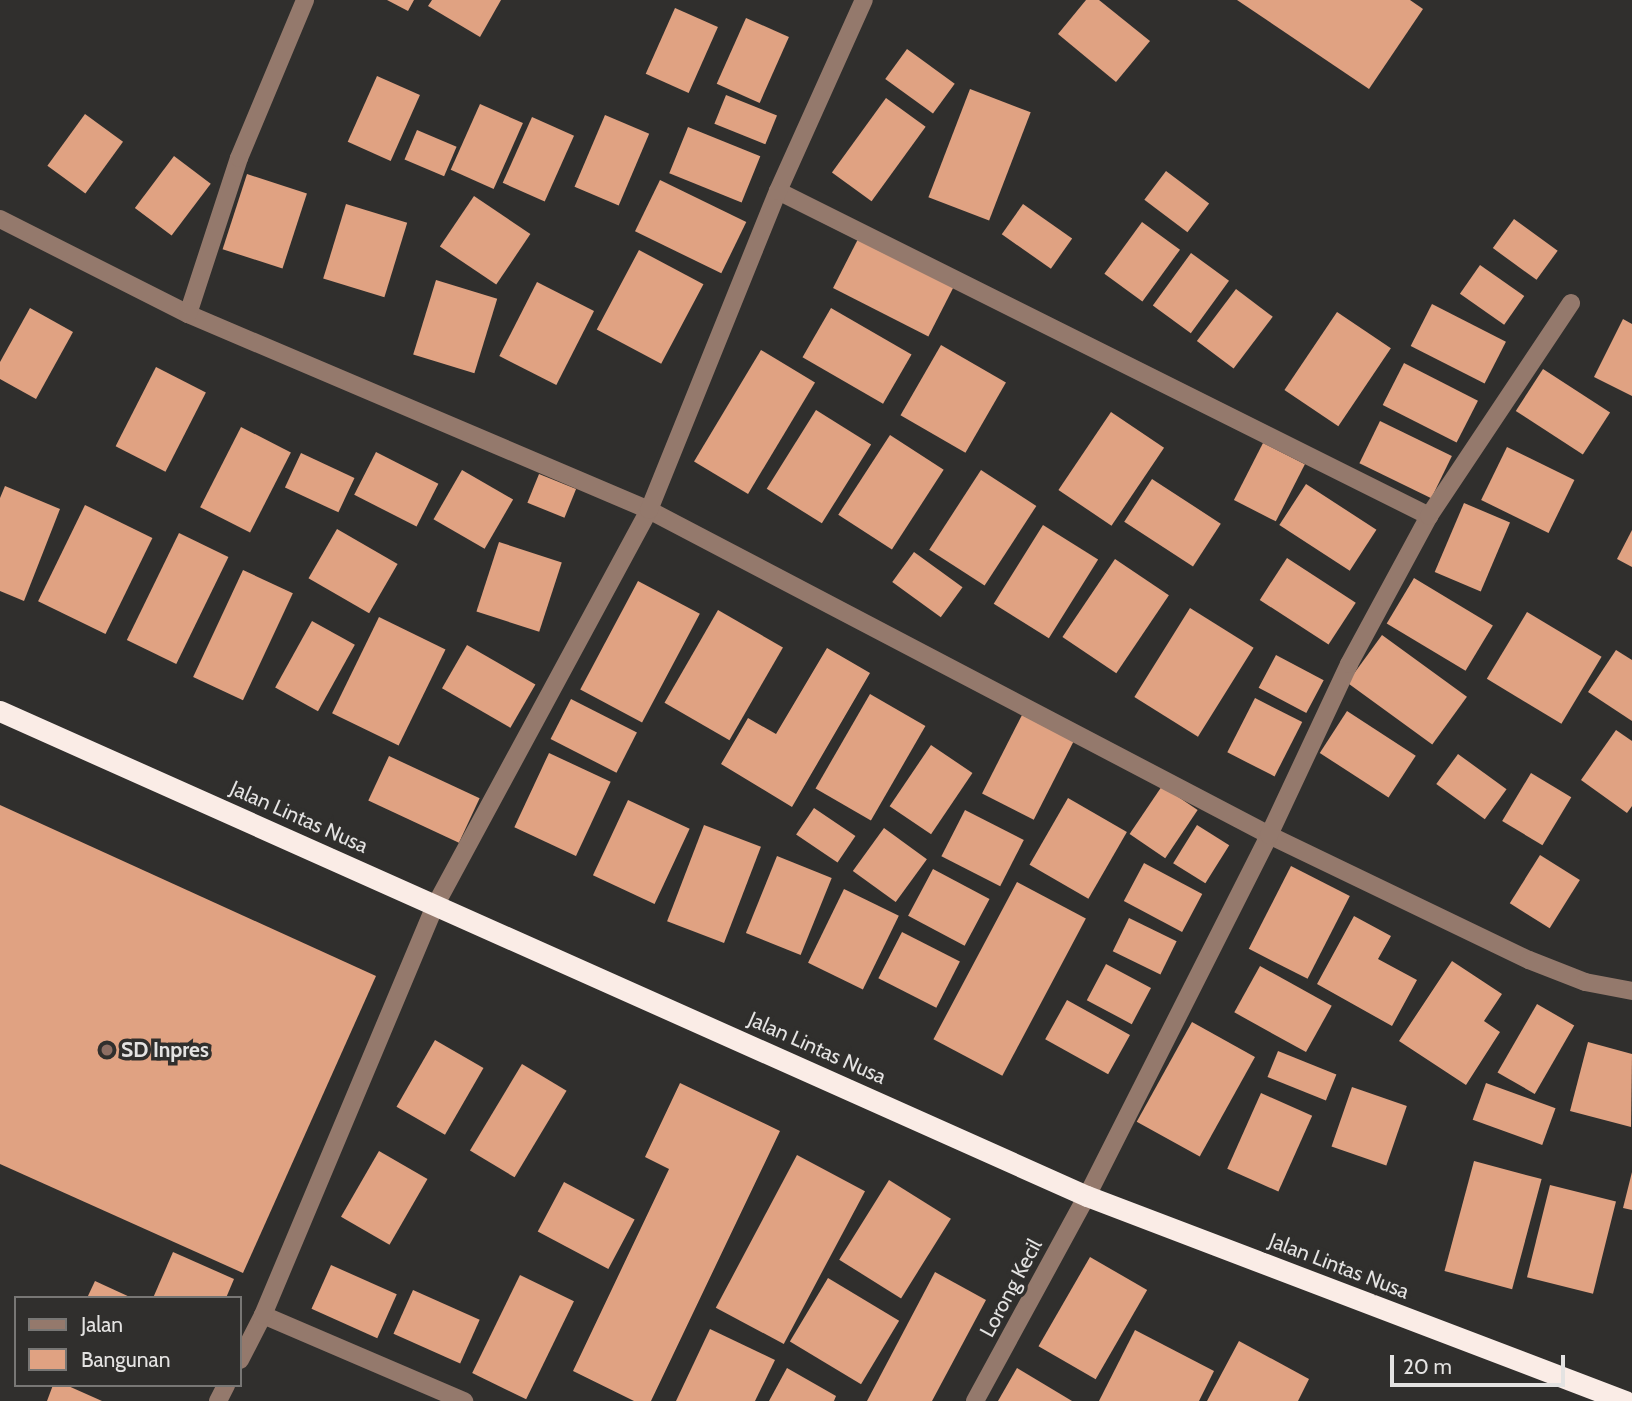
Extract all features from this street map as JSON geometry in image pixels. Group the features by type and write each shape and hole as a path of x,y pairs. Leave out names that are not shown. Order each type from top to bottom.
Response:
{"highway":[{"name":"Jalan Lintas Nusa","path":"0,711 1087,1196 1625,1401"}],"street":[{"path":"188,314 239,158 305,0"},
{"path":"242,1356 263,1315 436,904 649,510 778,191 864,0"},
{"path":"778,191 1429,516"},
{"path":"0,219 188,314 649,510 1269,835 1559,974 1632,990"},
{"name":"Lorong Kecil","path":"975,1401 1087,1196 1269,835 1349,664 1429,516 1571,303"},
{"path":"263,1315 464,1401"}],"building":[{"path":"387,0 414,0 408,11"},
{"path":"432,0 501,0 480,37 428,6"},
{"path":"1086,0 1099,0 1150,41 1116,82 1058,34"},
{"path":"1237,0 1410,0 1423,9 1369,89"},
{"path":"675,8 718,27 689,93 646,74"},
{"path":"746,18 789,37 760,103 717,84"},
{"path":"907,49 955,84 933,114 885,79"},
{"path":"377,76 420,95 391,161 348,142"},
{"path":"970,89 1031,112 989,221 928,197"},
{"path":"726,95 777,116 765,144 714,124"},
{"path":"886,98 926,127 872,201 832,172"},
{"path":"480,104 523,123 494,189 451,170"},
{"path":"85,114 123,142 85,193 47,166"},
{"path":"605,115 649,134 619,206 575,187"},
{"path":"532,117 574,136 545,201 503,183"},
{"path":"688,127 760,156 742,203 669,173"},
{"path":"417,130 457,147 444,176 404,159"},
{"path":"174,156 211,184 172,236 135,208"},
{"path":"1166,171 1209,203 1187,232 1144,200"},
{"path":"247,174 307,193 283,269 223,249"},
{"path":"660,180 746,222 721,273 635,231"},
{"path":"474,196 530,234 496,285 440,247"},
{"path":"346,204 407,223 384,297 323,279"},
{"path":"1023,204 1072,238 1051,269 1002,234"},
{"path":"1514,219 1558,251 1537,280 1493,248"},
{"path":"1142,222 1180,250 1142,301 1104,274"},
{"path":"858,239 953,288 928,337 833,288"},
{"path":"639,250 703,284 661,364 597,329"},
{"path":"1191,253 1229,281 1191,333 1153,306"},
{"path":"1480,265 1524,296 1504,325 1460,294"},
{"path":"436,280 497,299 474,373 413,355"},
{"path":"537,282 594,311 556,385 499,356"},
{"path":"1236,289 1273,317 1234,369 1197,341"},
{"path":"1432,304 1506,342 1485,384 1411,346"},
{"path":"30,308 73,332 36,399 0,379 0,362"},
{"path":"831,308 912,354 883,404 802,357"},
{"path":"1337,312 1391,348 1338,426 1284,390"},
{"path":"1623,319 1632,324 1632,396 1594,377"},
{"path":"941,345 1006,382 965,453 900,415"},
{"path":"761,350 815,382 748,494 694,461"},
{"path":"1404,363 1478,401 1457,443 1383,405"},
{"path":"156,367 206,392 165,472 116,446"},
{"path":"1543,369 1610,413 1583,455 1516,411"},
{"path":"816,410 871,444 822,523 767,489"},
{"path":"1111,412 1164,448 1111,526 1058,490"},
{"path":"1380,421 1452,456 1431,498 1359,463"},
{"path":"241,427 291,452 250,533 200,507"},
{"path":"890,435 944,470 892,550 838,515"},
{"path":"1263,443 1305,464 1276,521 1234,500"},
{"path":"1507,447 1574,480 1549,533 1481,500"},
{"path":"376,452 438,484 417,527 354,495"},
{"path":"301,453 354,478 338,512 285,487"},
{"path":"462,470 513,500 485,549 434,519"},
{"path":"981,470 1036,506 985,586 929,550"},
{"path":"539,474 576,489 564,518 527,503"},
{"path":"1152,479 1221,524 1193,566 1124,522"},
{"path":"1306,484 1376,530 1350,571 1279,525"},
{"path":"5,486 60,509 24,601 0,591 0,498"},
{"path":"1464,503 1510,523 1481,592 1435,572"},
{"path":"85,505 152,538 106,634 38,601"},
{"path":"1043,525 1098,559 1049,638 994,604"},
{"path":"337,529 398,564 369,613 308,578"},
{"path":"1632,530 1632,567 1617,559"},
{"path":"179,533 228,557 176,664 127,640"},
{"path":"499,542 562,562 539,632 476,611"},
{"path":"914,552 963,587 941,617 892,582"},
{"path":"1287,558 1356,603 1329,645 1260,600"},
{"path":"1115,559 1169,595 1116,673 1062,637"},
{"path":"243,570 293,593 243,700 193,677"},
{"path":"1414,578 1493,625 1466,671 1387,623"},
{"path":"638,581 700,614 642,722 580,690"},
{"path":"1190,608 1254,648 1198,737 1134,697"},
{"path":"718,610 783,648 729,740 664,703"},
{"path":"1527,612 1602,657 1561,724 1487,679"},
{"path":"379,617 446,649 399,746 332,713"},
{"path":"312,621 355,645 318,711 275,687"},
{"path":"1382,635 1467,697 1432,744 1347,683"},
{"path":"467,645 535,684 510,728 442,688"},
{"path":"827,648 870,673 792,807 721,764 748,718 776,734"},
{"path":"1616,650 1632,660 1632,721 1588,692"},
{"path":"1276,655 1324,680 1306,713 1259,688"},
{"path":"870,694 925,726 871,820 816,788"},
{"path":"1255,698 1302,722 1275,776 1227,752"},
{"path":"571,699 637,733 617,773 551,739"},
{"path":"1347,711 1416,756 1389,798 1320,753"},
{"path":"1022,715 1074,741 1034,820 982,793"},
{"path":"1616,730 1632,741 1632,806 1627,813 1581,780"},
{"path":"931,745 972,773 931,834 890,806"},
{"path":"549,753 611,782 576,856 514,827"},
{"path":"1458,754 1507,789 1485,819 1436,784"},
{"path":"389,756 480,798 459,843 368,800"},
{"path":"1531,773 1571,797 1542,845 1502,821"},
{"path":"1162,786 1198,810 1165,858 1130,834"},
{"path":"1068,798 1127,832 1088,899 1030,865"},
{"path":"628,800 690,829 655,904 593,875"},
{"path":"0,805 376,976 243,1273 0,1164"},
{"path":"814,808 855,836 838,862 796,835"},
{"path":"965,810 1024,840 1000,886 941,856"},
{"path":"704,825 761,847 724,943 667,921"},
{"path":"1197,825 1229,845 1205,883 1173,863"},
{"path":"884,828 927,859 896,902 853,871"},
{"path":"1540,855 1580,880 1550,928 1510,903"},
{"path":"777,856 832,878 801,955 746,933"},
{"path":"1144,863 1202,894 1182,932 1124,901"},
{"path":"1291,866 1350,896 1308,979 1249,949"},
{"path":"933,869 990,899 965,946 908,916"},
{"path":"1017,882 1086,919 1002,1076 933,1039"},
{"path":"844,889 899,916 863,989 808,963"},
{"path":"1354,916 1391,936 1378,959 1417,980 1392,1026 1317,984"},
{"path":"1129,918 1177,941 1160,974 1113,951"},
{"path":"902,932 960,962 936,1008 878,978"},
{"path":"1452,961 1502,994 1484,1021 1500,1032 1466,1085 1399,1041"},
{"path":"1106,964 1151,988 1132,1024 1087,1000"},
{"path":"1260,966 1332,1006 1306,1052 1234,1012"},
{"path":"1067,1000 1130,1035 1108,1074 1045,1039"},
{"path":"1537,1004 1574,1026 1535,1094 1498,1072"},
{"path":"1192,1022 1255,1057 1200,1157 1137,1122"},
{"path":"435,1040 483,1068 445,1135 397,1107"},
{"path":"1588,1042 1632,1054 1631,1127 1570,1111"},
{"path":"1278,1051 1336,1075 1326,1101 1268,1077"},
{"path":"522,1064 567,1091 515,1177 470,1151"},
{"path":"680,1083 780,1131 651,1401 634,1401 573,1371 669,1169 645,1157"},
{"path":"1486,1083 1556,1108 1542,1145 1473,1120"},
{"path":"1352,1087 1407,1106 1386,1165 1331,1147"},
{"path":"1261,1093 1312,1116 1278,1192 1227,1169"},
{"path":"379,1151 427,1179 389,1245 341,1217"},
{"path":"797,1155 865,1191 784,1344 716,1308"},
{"path":"1474,1161 1542,1179 1512,1289 1444,1271"},
{"path":"1632,1172 1632,1210 1623,1208"},
{"path":"889,1180 951,1219 901,1298 839,1260"},
{"path":"564,1182 635,1220 608,1269 538,1231"},
{"path":"1550,1185 1616,1201 1593,1294 1527,1277"},
{"path":"173,1252 234,1279 227,1296 154,1296"},
{"path":"1090,1257 1147,1290 1096,1379 1038,1346"},
{"path":"331,1265 397,1294 377,1338 311,1309"},
{"path":"935,1272 986,1300 932,1401 867,1401"},
{"path":"520,1275 574,1301 526,1399 472,1373"},
{"path":"828,1278 899,1321 861,1384 790,1341"},
{"path":"95,1281 128,1296 88,1296"},
{"path":"413,1290 480,1320 460,1364 393,1334"},
{"path":"710,1329 775,1360 755,1401 676,1401"},
{"path":"1135,1330 1214,1371 1199,1401 1099,1401"},
{"path":"1239,1341 1309,1379 1298,1401 1207,1401"},
{"path":"787,1368 836,1396 834,1401 769,1401"},
{"path":"1017,1368 1072,1401 998,1401"},
{"path":"52,1387 70,1387 102,1401 47,1401"}],"place":[{"name":"SD Inpres","path":"107,1050"}]}
